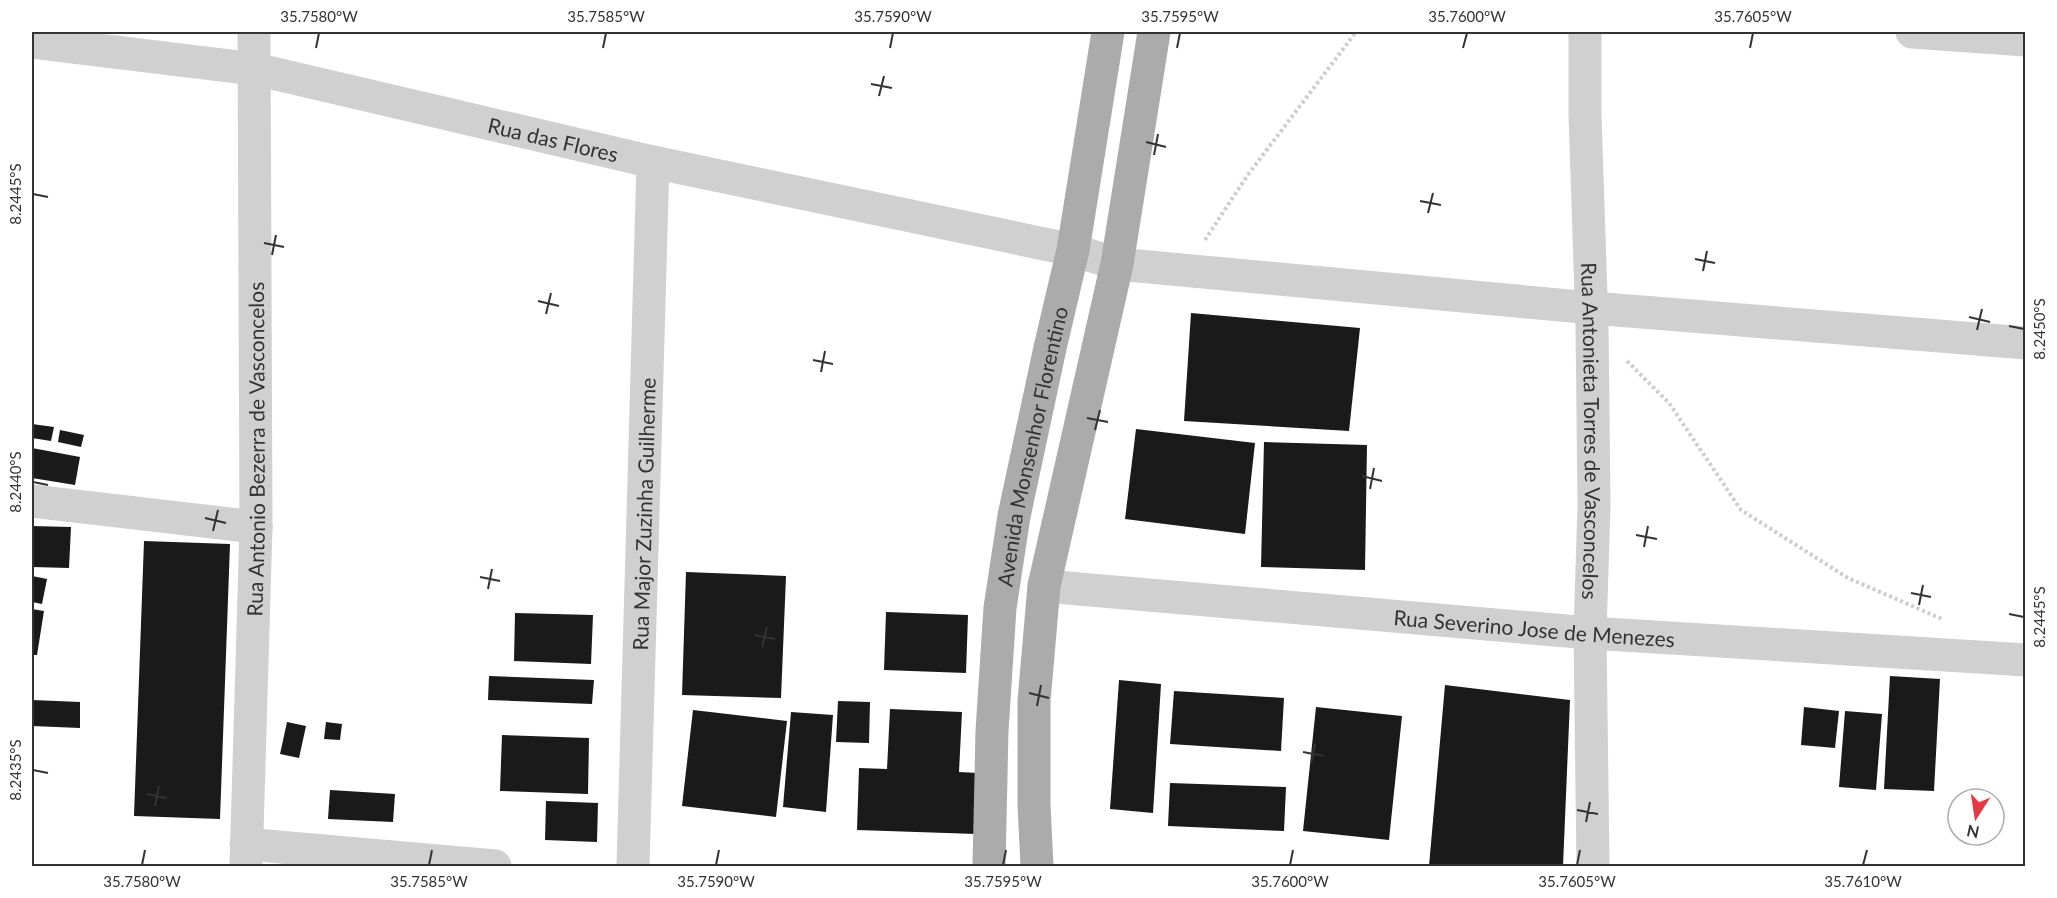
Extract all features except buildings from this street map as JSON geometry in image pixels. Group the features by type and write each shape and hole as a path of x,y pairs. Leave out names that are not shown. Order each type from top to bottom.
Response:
{"main road":[{"name":"Avenida Monsenhor Florentino","path":"989,867 992,731 1000,608 1014,516 1073,250 1108,32"},
{"name":"Avenida Monsenhor Florentino","path":"1038,867 1034,805 1034,701 1044,586 1117,264 1154,32"}],"street":[{"name":"Rua Antonio Bezerra de Vasconcelos","path":"246,855 256,527 254,32"},
{"name":"Rua Antonieta Torres de Vasconcelos","path":"1585,32 1594,505 1590,633 1593,867"},
{"path":"1912,32 2025,40"},
{"name":"Rua das Flores","path":"32,42 255,69 652,162 1073,250 1117,264 1592,317 2025,343"},
{"name":"Rua Major Zuzinha Guilherme","path":"633,867 652,162"},
{"path":"32,501 256,527"},
{"name":"Rua Severino Jose de Menezes","path":"1044,586 1590,633 2025,660"},
{"path":"246,855 495,867"}],"path":[{"path":"1185,270 1247,177 1356,32"},
{"path":"1592,317 1669,403 1741,510 1848,578 1946,621"}]}
